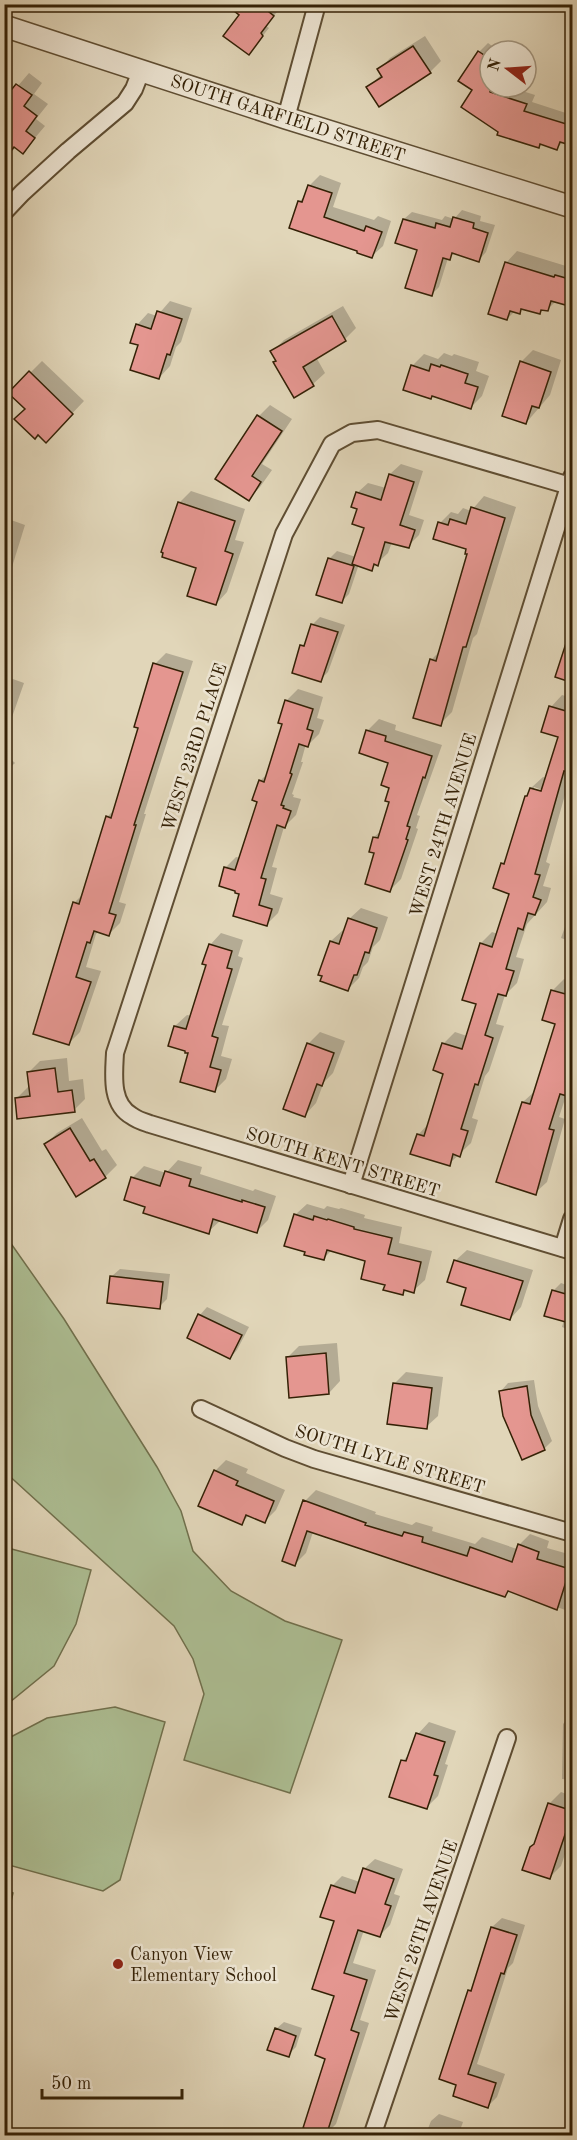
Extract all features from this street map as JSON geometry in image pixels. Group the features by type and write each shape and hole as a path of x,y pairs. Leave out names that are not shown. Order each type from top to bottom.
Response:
{"street":[{"path":"286,118 317,4"},
{"name":"SOUTH GARFIELD STREET","path":"4,26 286,118 573,207"},
{"path":"4,212 68,151 124,103 134,89 141,71"},
{"name":"WEST 23RD PLACE","path":"115,1093 115,1053 284,534 332,444 352,433 378,430 571,481"},
{"name":"WEST 24TH AVENUE","path":"351,1185 571,481"},
{"name":"SOUTH KENT STREET","path":"115,1093 130,1116 150,1124 568,1250"},
{"path":"568,1250 573,1219"},
{"name":"SOUTH LYLE STREET","path":"201,1409 314,1459 573,1533"},
{"name":"WEST 26TH AVENUE","path":"372,2136 507,1738"}],"green space":[{"path":"5,1235 64,1319 157,1467 181,1511 193,1551 231,1591 285,1621 342,1640 290,1793 184,1760 204,1694 193,1659 174,1626 5,1472"},
{"path":"4,1547 91,1570 76,1624 54,1666 10,1702 5,1702"},
{"path":"115,1707 165,1722 120,1880 103,1891 5,1864 5,1740 47,1718"},
{"path":"4,1890 13,1893 5,1928"}],"building":[{"path":"225,4 259,4 274,16 249,55 223,36 239,15"},
{"path":"413,46 431,73 379,107 366,87 382,77 377,69"},
{"path":"478,51 478,99 512,99 527,104 524,111 573,126 573,146 560,142 557,150 540,144 539,148 497,135 498,132 461,107 472,90 458,81"},
{"path":"16,84 32,95 24,106 37,116 26,131 35,138 23,154 14,147 4,160 4,99"},
{"path":"308,185 332,193 324,217 364,231 366,226 382,232 372,258 289,228 298,201 302,202"},
{"path":"453,217 474,223 473,228 488,233 479,262 452,253 450,260 443,258 432,296 405,288 417,250 395,243 403,219 435,228 436,223 450,227"},
{"path":"505,262 554,277 555,275 573,280 573,296 569,306 551,301 548,311 541,310 540,314 521,309 520,314 510,311 507,320 488,314"},
{"path":"157,311 182,319 159,379 130,370 138,345 130,343 136,324 151,329"},
{"path":"332,316 346,341 303,367 314,386 294,398 273,362 276,361 270,351"},
{"path":"520,361 551,372 539,408 532,406 526,424 502,416"},
{"path":"431,364 468,374 465,383 478,387 471,409 432,396 431,399 403,390 411,365 429,371"},
{"path":"29,371 73,414 46,443 38,435 35,439 14,419 25,409 8,393"},
{"path":"257,415 282,431 252,476 261,482 249,501 215,479"},
{"path":"389,474 414,482 400,525 415,530 409,548 385,542 378,566 374,564 372,571 352,564 364,528 352,524 357,509 351,507 356,492 381,500"},
{"path":"178,502 235,521 225,551 233,554 216,605 187,596 196,568 162,557 161,552"},
{"path":"471,507 505,518 466,647 463,647 441,726 413,718 430,659 436,661 467,554 465,554 466,549 433,539 438,522 448,525 450,519 466,524"},
{"path":"328,558 354,566 342,603 316,595"},
{"path":"311,624 338,632 321,682 292,673 300,645 304,646"},
{"path":"569,634 573,634 573,683 555,677"},
{"path":"153,663 183,672 134,825 136,825 109,913 116,915 109,936 94,931 90,943 87,942 76,977 91,982 69,1045 33,1034 73,902 79,904 106,816 111,818 138,728 134,727"},
{"path":"285,700 313,709 307,729 313,731 308,747 299,744 281,805 291,811 285,828 277,825 261,878 266,879 259,905 272,909 267,926 233,916 239,894 219,886 224,867 235,870 257,802 252,800 259,780 264,782 282,724 278,723"},
{"path":"569,701 573,702 573,773 564,771 535,874 540,875 533,897 541,900 535,915 528,913 523,930 518,928 506,969 514,971 506,996 498,994 485,1035 493,1038 461,1129 468,1131 460,1157 453,1154 450,1166 410,1154 417,1134 424,1136 443,1074 433,1070 442,1043 462,1049 476,1004 462,1000 480,943 492,947 509,894 493,888 501,863 504,864 525,796 530,788 541,791 558,737 541,732 549,706 566,711"},
{"path":"366,730 386,736 385,741 432,756 407,826 410,827 406,839 408,840 390,892 365,884 374,853 369,852 373,837 378,838 389,802 385,801 389,788 381,785 388,763 359,753"},
{"path":"348,918 377,928 369,953 365,952 357,975 354,975 348,991 320,981 322,976 318,975 330,941 339,944"},
{"path":"209,944 232,951 227,968 232,969 212,1036 218,1038 210,1067 221,1070 215,1092 180,1082 188,1053 168,1046 174,1026 186,1029 206,965 202,964"},
{"path":"551,990 573,996 573,1077 567,1096 560,1094 549,1129 554,1130 536,1195 496,1182 522,1102 530,1104 555,1024 542,1020"},
{"path":"307,1043 334,1053 322,1086 317,1084 305,1117 283,1109"},
{"path":"55,1068 58,1092 72,1090 75,1112 17,1119 15,1098 30,1096 27,1072"},
{"path":"70,1128 90,1161 94,1159 106,1178 76,1197 44,1144"},
{"path":"165,1171 191,1179 189,1186 265,1207 257,1233 213,1219 209,1234 143,1213 145,1207 124,1200 131,1177 160,1186"},
{"path":"294,1214 313,1220 314,1216 328,1219 354,1227 354,1229 392,1238 388,1254 421,1262 414,1293 404,1290 403,1295 383,1290 385,1285 361,1279 365,1261 327,1250 324,1260 304,1255 305,1252 284,1246"},
{"path":"454,1260 523,1281 510,1320 461,1305 466,1288 447,1282"},
{"path":"110,1276 163,1282 160,1309 107,1303"},
{"path":"552,1290 573,1296 573,1324 544,1316"},
{"path":"198,1314 242,1335 230,1359 187,1338"},
{"path":"326,1353 329,1394 289,1398 286,1357"},
{"path":"393,1383 432,1388 427,1429 387,1424"},
{"path":"527,1386 531,1415 545,1450 522,1460 503,1416 499,1391"},
{"path":"214,1470 238,1481 236,1485 274,1501 265,1523 246,1515 242,1525 198,1506"},
{"path":"303,1500 366,1523 365,1525 402,1536 404,1532 423,1537 422,1542 467,1556 470,1547 512,1562 518,1544 539,1552 537,1559 570,1569 557,1610 508,1591 505,1597 307,1531 295,1566 282,1561"},
{"path":"416,1733 445,1742 434,1775 438,1776 427,1809 389,1797 401,1760 406,1761"},
{"path":"548,1803 573,1811 550,1879 522,1870"},
{"path":"363,1868 394,1879 385,1904 391,1906 380,1937 358,1930 344,1973 367,1980 351,2030 359,2033 326,2136 303,2128 325,2059 315,2055 334,1996 312,1989 334,1921 320,1917 331,1885 355,1893"},
{"path":"491,1927 517,1935 504,1974 501,1973 468,2074 496,2083 488,2108 453,2096 456,2085 439,2079"},
{"path":"275,2028 296,2036 289,2057 267,2050"}],"place":[{"name":"Canyon View Elementary School","path":"118,1964"}]}
